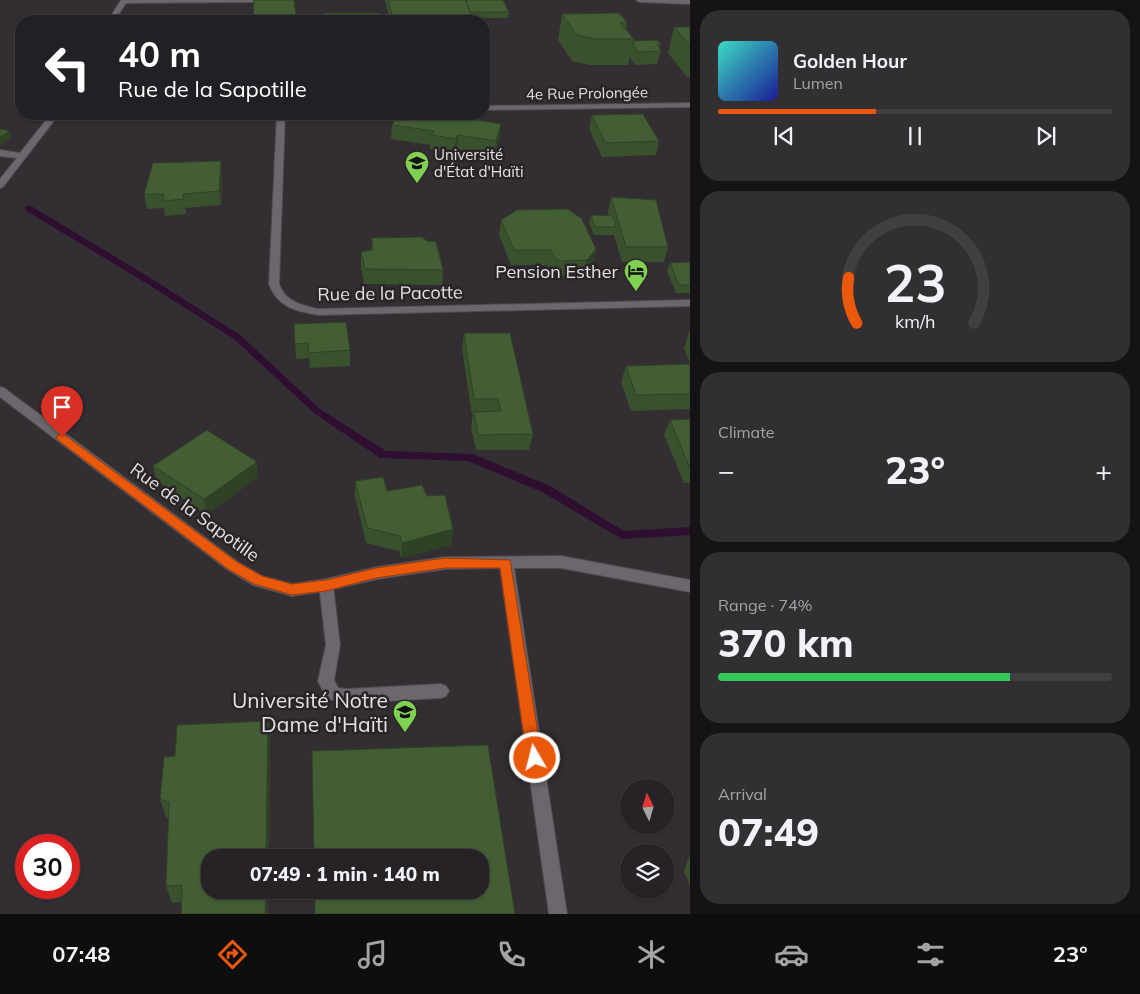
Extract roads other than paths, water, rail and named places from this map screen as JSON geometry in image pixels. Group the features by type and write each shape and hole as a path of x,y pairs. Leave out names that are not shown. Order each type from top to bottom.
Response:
{"street":[{"path":"115,15 124,1 269,0"},
{"path":"639,0 690,2"},
{"name":"4e Rue Prolongée","path":"490,108 690,104"},
{"path":"0,185 50,120"},
{"name":"Rue de la Pacotte","path":"281,120 274,284 276,294 286,303 318,312 690,303"},
{"path":"0,153 22,156"},
{"name":"Rue de la Sapotille","path":"0,391 233,566 258,580 292,590 326,586 376,573 445,563 561,562 690,586"},
{"path":"506,563 558,914"},
{"path":"326,586 333,645 326,681 333,694 348,696 441,691"}],"waterway":[{"path":"28,208 237,337 317,411 384,455 469,457 546,489 622,535 690,531"}],"place":[{"name":"Université d'État d'Haïti","path":"417,184"},
{"name":"Pension Esther","path":"636,292"},
{"name":"Université Notre Dame d'Haïti","path":"405,733"}]}
